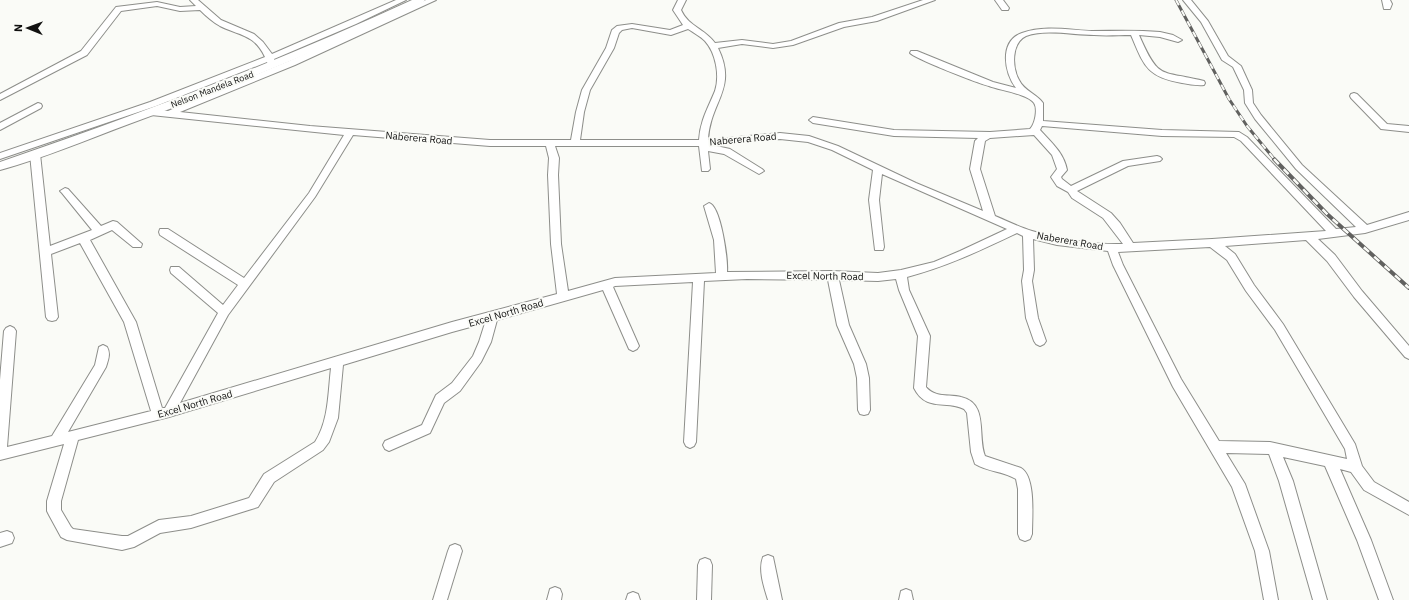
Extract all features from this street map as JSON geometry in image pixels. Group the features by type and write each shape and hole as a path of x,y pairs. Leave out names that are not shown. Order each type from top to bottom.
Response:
{"main road":[{"name":"Nelson Mandela Road","path":"0,166 151,112 420,0"}],"street":[{"path":"194,0 222,24 256,38 271,62"},
{"path":"0,156 74,132 271,62 402,0"},
{"path":"168,114 292,63 432,0"},
{"path":"682,0 677,10 681,19 687,26 703,35 713,46 721,70 722,80 720,89 707,118 703,145 705,169"},
{"path":"713,46 739,42 773,46 793,43 842,25 874,19 931,0"},
{"path":"999,0 1005,8"},
{"path":"1187,0 1199,14 1225,58 1237,66 1248,90 1249,103 1258,117 1307,176 1364,229"},
{"path":"0,97 84,53 118,10 157,4 180,9 203,8"},
{"path":"575,144 580,112 586,90 610,48 615,32 624,26 632,26 671,33 687,26"},
{"path":"1131,248 1119,229 1104,212 1074,196 1071,190 1059,183 1056,179 1062,170 1061,163 1054,150 1037,127 1039,103 1026,94 1015,80 1010,62 1013,46 1018,37 1042,32 1134,33 1167,36 1178,40"},
{"path":"1134,33 1143,54 1155,73 1169,79 1201,83"},
{"path":"914,53 990,84 1026,94"},
{"path":"1354,96 1384,127 1409,129"},
{"path":"0,127 38,106"},
{"name":"Naberera Road","path":"151,112 350,132 490,143 703,145 773,136 809,139 835,148 878,169 1028,234 1057,241 1112,248 1308,236 1364,229 1409,216"},
{"path":"813,120 894,133 990,135 1024,133 1037,127 1162,133 1236,134 1244,139 1334,233"},
{"path":"164,414 224,312 312,195 350,132"},
{"path":"990,135 983,137 980,141 975,169 990,218"},
{"path":"550,144 554,158 553,175 556,244 563,296"},
{"path":"703,145 727,151 759,171"},
{"path":"35,154 52,317"},
{"path":"1071,190 1126,163 1157,159"},
{"path":"878,169 874,200 879,247"},
{"path":"65,191 99,231"},
{"path":"709,206 717,236 722,265 721,276"},
{"path":"46,252 75,240 82,239 112,225 116,226 137,244"},
{"name":"Excel North Road","path":"0,453 164,414 452,327 492,318 606,284 633,280 721,276 878,277 901,274 936,266 1017,229"},
{"path":"164,232 245,284"},
{"path":"1028,234 1029,270 1026,281 1032,318 1040,341"},
{"path":"1308,236 1332,258 1358,294 1409,354"},
{"path":"82,239 130,322 164,414"},
{"path":"1212,243 1231,257 1250,288 1279,327 1351,448 1356,468 1370,486 1409,509"},
{"path":"1112,248 1118,265 1177,383 1238,484 1262,551 1271,600"},
{"path":"174,270 224,312"},
{"path":"901,274 904,290 924,336 920,388 922,393 931,398 964,403 971,407 973,411 977,452 980,460 986,464 1013,471 1020,475 1025,488 1025,534"},
{"path":"832,276 843,325 860,364 863,378 864,410"},
{"path":"690,442 699,277"},
{"path":"606,284 633,346"},
{"path":"389,445 426,429 440,399 456,387 477,359 484,346 492,318"},
{"path":"0,453 10,331"},
{"path":"56,440 100,367 103,359 103,350"},
{"path":"73,435 54,501 54,511 69,534 115,543 129,542 160,527 191,522 253,503 269,478 319,446 328,434 330,426 337,362"},
{"path":"1216,447 1258,447 1274,449 1329,460 1356,468"},
{"path":"1274,449 1286,481 1320,600"},
{"path":"1329,460 1364,540 1386,600"},
{"path":"440,600 455,551"},
{"path":"768,562 770,582 775,600"},
{"path":"704,565 704,600"}],"railway":[{"path":"1176,0 1229,99 1247,126 1275,160"},
{"path":"1274,159 1327,214 1409,288"}]}
